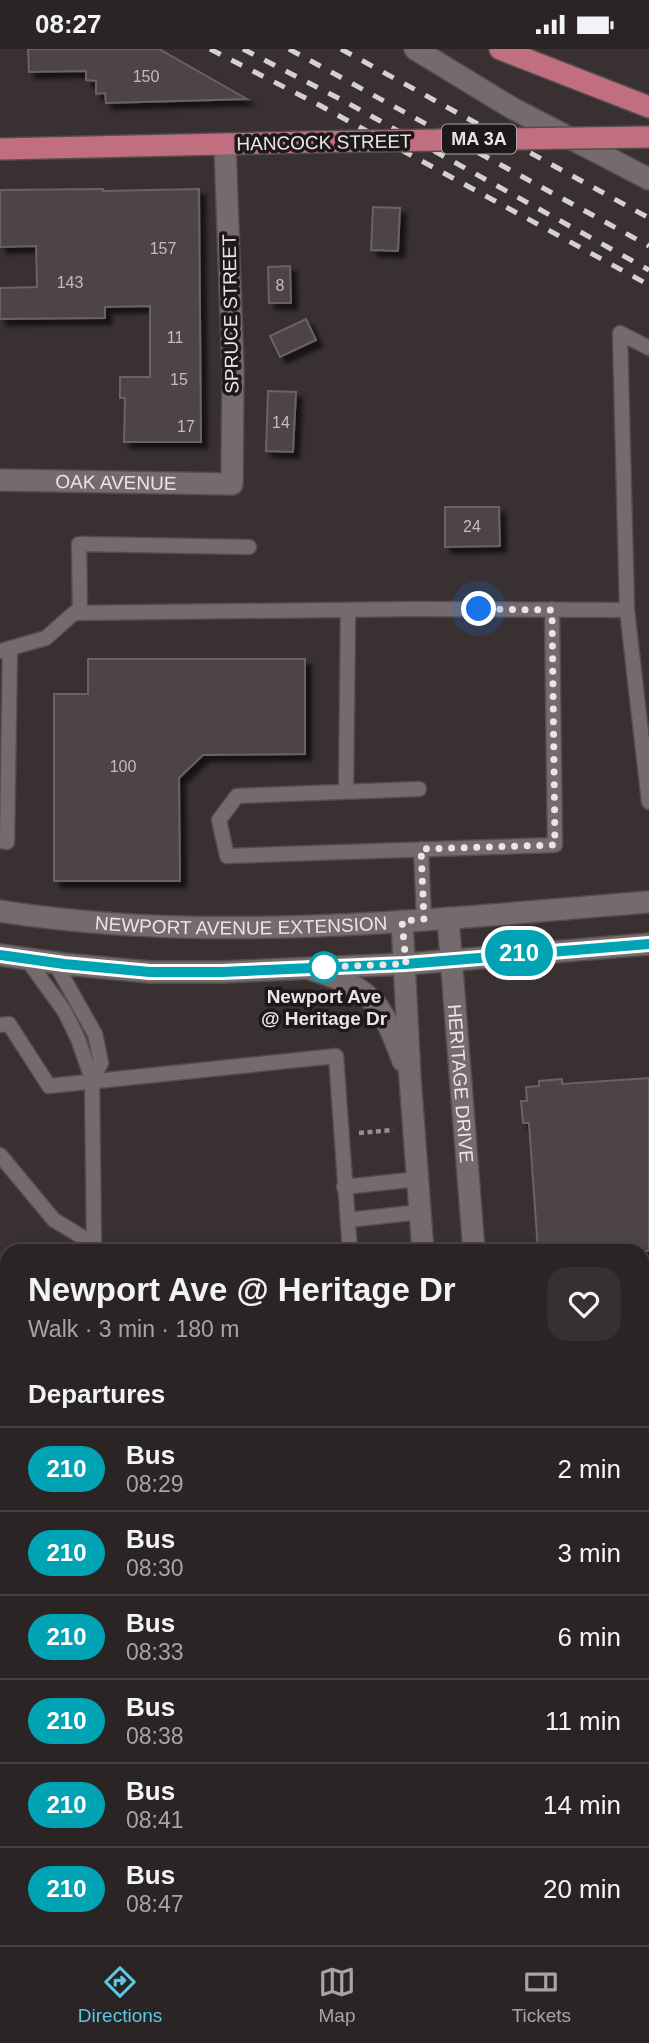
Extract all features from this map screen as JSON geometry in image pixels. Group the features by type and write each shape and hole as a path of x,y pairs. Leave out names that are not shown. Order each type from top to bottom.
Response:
{"main road":[{"path":"500,49 649,107"},
{"name":"HANCOCK STREET","path":"0,149 649,137"}],"street":[{"path":"415,49 512,108 649,179"},
{"name":"SPRUCE STREET","path":"225,145 233,371 232,484"},
{"name":"OAK AVENUE","path":"0,479 232,484"},
{"name":"NEWPORT AVENUE EXTENSION","path":"0,911 152,927 219,928 448,918 649,902"},
{"name":"HERITAGE DRIVE","path":"448,918 473,1244"},
{"path":"413,920 406,964 410,1078 422,1244"},
{"path":"0,955 150,972 222,972 406,964 451,958 649,944"},
{"path":"305,967 346,980 368,995 388,1021 410,1078"}],"lane":[{"path":"649,348 620,333 627,610 649,802"},
{"path":"80,613 79,544 249,547"},
{"path":"346,792 348,610"},
{"path":"419,789 237,796 219,820 227,856 555,845 552,610"},
{"path":"0,841 7,842 5,650 46,638 74,613 627,610"},
{"path":"413,920 421,849"},
{"path":"26,958 65,1012 92,1079 94,1244"},
{"path":"55,963 95,1034 102,1063 92,1079"},
{"path":"0,1025 9,1024 49,1086 92,1079 336,1056 350,1244"},
{"path":"0,1154 54,1220 88,1244"},
{"path":"344,1187 418,1179"},
{"path":"348,1220 420,1212"}],"path":[{"path":"376,1131 395,1130"}],"building":[{"path":"28,49 159,49 247,99 106,103 105,93 96,94 96,81 86,80 86,71 29,72"},
{"path":"199,189 201,442 124,442 125,398 120,398 120,377 150,377 150,306 105,307 105,318 0,319 0,288 37,287 36,246 0,247 0,190"},
{"path":"373,207 400,208 398,251 371,250"},
{"path":"290,266 291,303 269,303 268,267"},
{"path":"306,319 316,340 280,357 270,336"},
{"path":"268,391 296,392 293,452 266,451"},
{"path":"445,507 499,507 500,546 445,547"},
{"path":"88,659 305,659 305,754 203,755 179,778 180,881 54,881 54,694 88,694"},
{"path":"649,1078 649,1244 538,1244 529,1123 523,1123 521,1101 527,1101 526,1087 539,1086 539,1081 562,1079 562,1084"}],"railway":[{"path":"210,49 321,106 649,285"},
{"path":"243,49 344,101 649,270"},
{"path":"289,49 649,246"},
{"path":"341,49 649,218"}],"bus line":[{"name":"210","path":"0,955 150,972 222,972 406,964 451,958 649,944"}],"place":[{"name":"Newport Ave @ Heritage Dr","path":"324,967"}],"route":[{"path":"324,967 406,964 402,921 424,919 421,849 555,845 552,610 479,609"}]}
